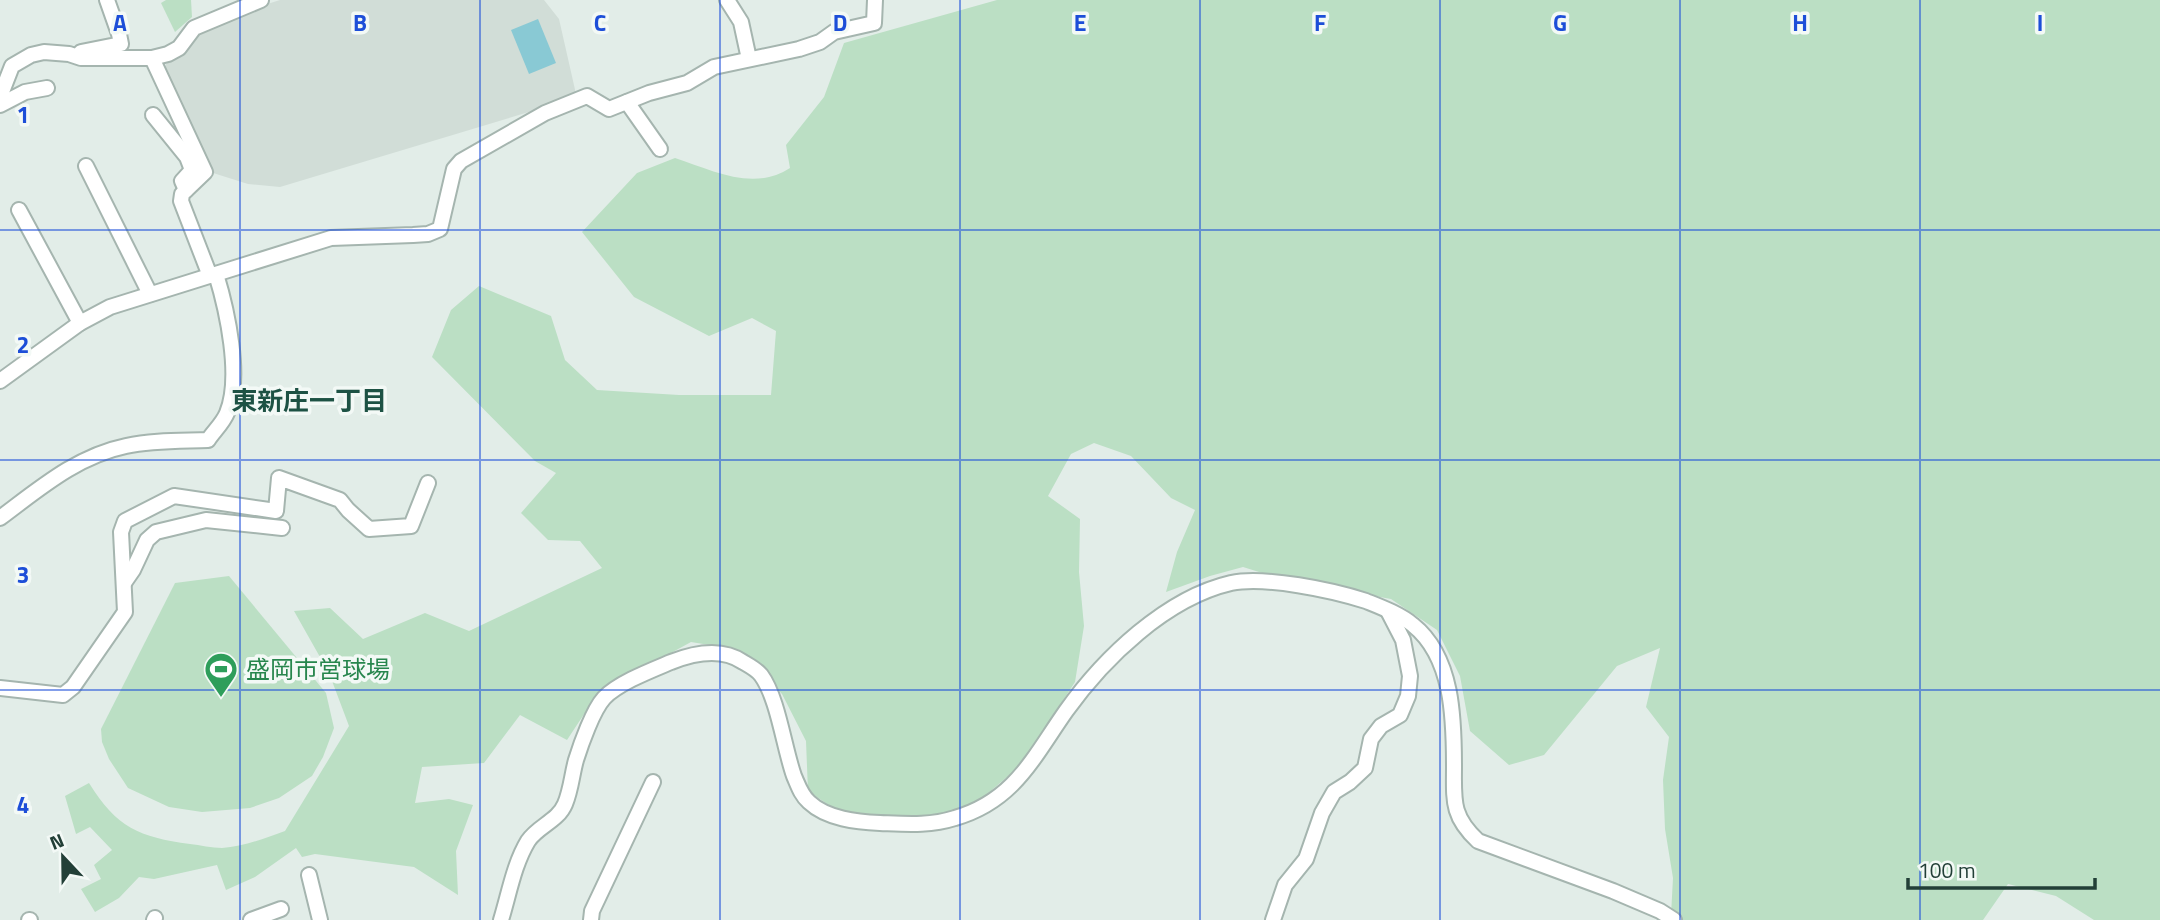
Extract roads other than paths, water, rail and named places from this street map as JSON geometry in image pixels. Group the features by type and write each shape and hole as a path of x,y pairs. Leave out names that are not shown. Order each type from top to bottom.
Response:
{"street":[{"path":"69,54 121,44 107,0"},
{"path":"0,97 6,64 44,52 81,58 152,58 168,54 179,48 194,28 261,0"},
{"path":"727,0 740,22 749,59"},
{"path":"0,381 80,323 110,307 331,238 428,234 440,229 454,169 461,161 571,102 587,96 609,109 687,83 714,67 820,42 834,32 874,23 875,0"},
{"path":"0,518 62,473 89,458 136,444 208,440 228,411 232,382 226,306 181,201 182,194 205,172 152,58"},
{"path":"0,105 25,92 47,88"},
{"path":"627,102 660,149"},
{"path":"153,115 187,157 192,170 183,181 186,190"},
{"path":"86,166 150,294"},
{"path":"19,210 80,323"},
{"path":"0,688 63,695 73,687 125,612 121,532 125,521 174,496 275,511 279,478 340,500 369,529 411,526 428,483"},
{"path":"124,583 147,540 156,532 206,520 282,528"},
{"path":"501,920 520,858 528,842 535,832 554,819 564,807 577,757 603,699 619,687 673,662 699,653 718,653 737,657 756,670 770,693 790,764 807,802 835,817 924,825 966,814 999,798 1014,785 1076,697 1104,663 1177,605 1233,583 1270,582 1363,600 1413,625 1431,645 1447,681 1454,764 1452,798 1464,828 1478,841 1637,901 1674,920"},
{"path":"1273,920 1285,885 1306,859 1322,813 1334,792 1365,768 1371,739 1381,726 1400,715 1408,696 1410,676 1403,640 1387,610"},
{"path":"591,920 592,911 653,782"},
{"path":"309,875 320,920"},
{"path":"251,920 281,909"}],"water":[{"path":"538,19 556,63 529,74 511,30"}],"place":[{"name":"盛岡市営球場","path":"221,699"}],"district":[{"name":"東新庄一丁目","path":"309,400"}]}
